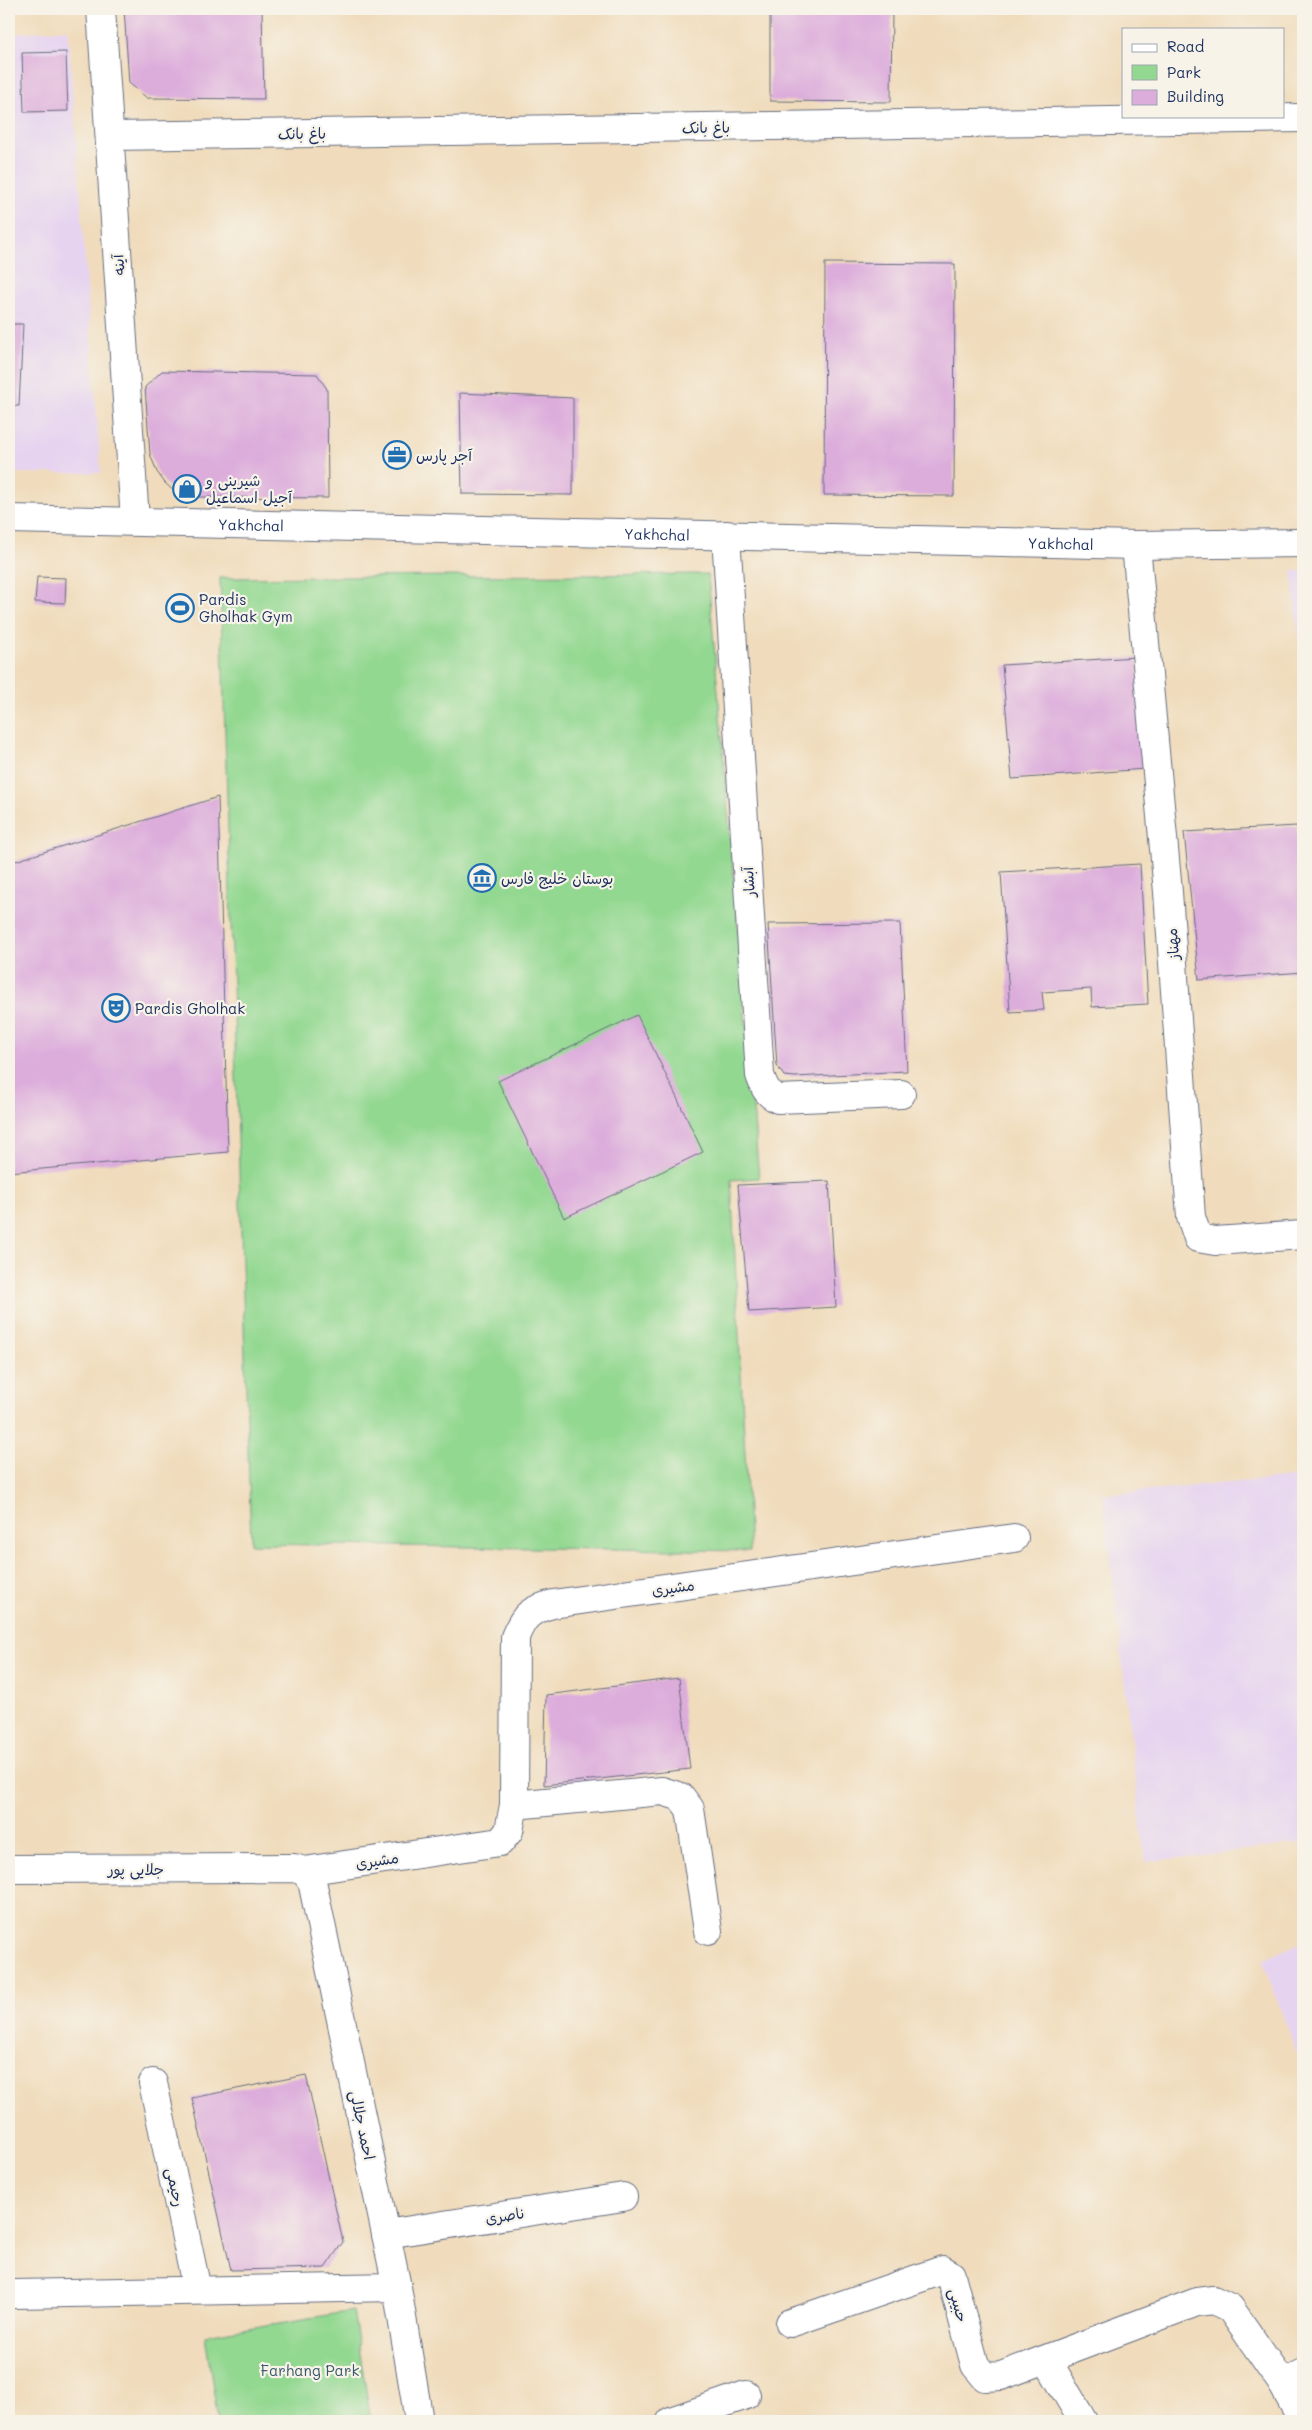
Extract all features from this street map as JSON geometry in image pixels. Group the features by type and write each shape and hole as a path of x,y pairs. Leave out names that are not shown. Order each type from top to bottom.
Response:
{"street":[{"name":"آینه","path":"101,9 135,521"},
{"name":"باغ بانک","path":"110,136 1303,118"},
{"name":"Yakhchal","path":"9,519 1136,544 1303,543"},
{"name":"آبشار","path":"726,535 760,1075 764,1087 770,1095 778,1099 901,1094"},
{"name":"مهناز","path":"1136,544 1168,892 1191,1218 1198,1238 1215,1241 1303,1235"},
{"name":"مشیری","path":"304,1871 500,1842 509,1831 514,1805 515,1637 521,1622 534,1609 563,1603 1014,1538"},
{"path":"514,1805 662,1791 681,1797 690,1809 708,1931"},
{"name":"جلایی پور","path":"9,1869 294,1868 304,1871"},
{"name":"احمد جلالی","path":"304,1871 312,1881 397,2287 420,2421"},
{"name":"رحیمی","path":"153,2083 197,2290"},
{"name":"ناصری","path":"386,2234 623,2197"},
{"name":"حبیبی","path":"790,2323 943,2270 951,2275 974,2365 985,2377 1001,2376 1197,2302 1213,2300 1230,2308 1292,2378 1303,2421"},
{"path":"14,2294 397,2287"},
{"path":"1047,2360 1083,2421"},
{"path":"671,2421 746,2395"}],"shaded area":[{"path":"68,29 101,473 9,473 9,34"},
{"path":"1292,571 1303,571 1303,680"},
{"path":"1303,1476 1303,1843 1145,1862 1103,1495"},
{"path":"1303,1942 1303,2070 1262,1959"}],"green space":[{"name":"بوستان خلیج فارس","path":"708,574 759,1178 731,1180 750,1551 251,1544 220,578"},
{"name":"Farhang Park","path":"353,2311 371,2421 218,2421 205,2335"}],"building":[{"path":"124,9 262,9 264,99 147,98 129,83"},
{"path":"770,9 892,9 891,102 770,101"},
{"path":"66,52 68,111 24,112 22,53"},
{"path":"825,263 955,264 954,496 824,495"},
{"path":"9,324 23,324 19,406 9,406"},
{"path":"162,371 317,374 327,389 328,498 197,497 176,493 157,472 150,454 145,387"},
{"path":"460,393 573,398 573,495 462,494"},
{"path":"37,577 66,578 65,603 35,602"},
{"path":"1137,657 1145,769 1012,779 1002,665"},
{"name":"Pardis Gholhak","path":"218,797 228,1152 9,1172 9,863"},
{"path":"1297,826 1303,894 1303,972 1199,980 1184,832"},
{"path":"1140,864 1148,1004 1092,1007 1091,989 1042,992 1044,1010 1010,1012 1001,872"},
{"path":"900,923 907,1071 784,1076 777,1066 768,924"},
{"path":"637,1015 703,1152 564,1218 498,1081"},
{"path":"829,1181 836,1307 749,1312 738,1185"},
{"path":"679,1678 690,1769 544,1785 546,1695"},
{"path":"306,2075 343,2242 325,2268 231,2270 192,2098"}],"place":[{"name":"آجر پارس","path":"397,455"},
{"name":"شیرینی و آجیل اسماعيل","path":"187,489"},
{"name":"Pardis Gholhak Gym","path":"180,608"},
{"name":"بوستان خلیج فارس","path":"482,878"},
{"name":"Pardis Gholhak","path":"116,1008"}]}
